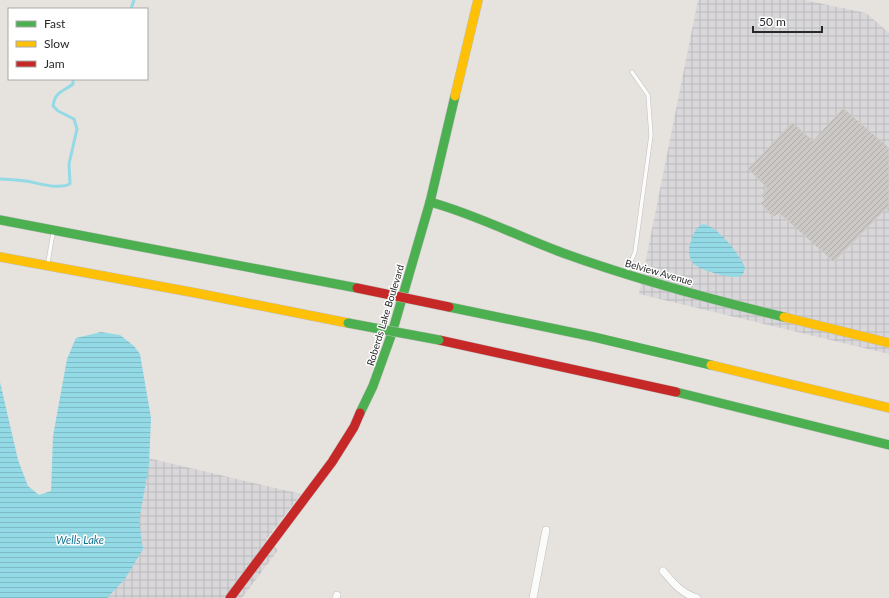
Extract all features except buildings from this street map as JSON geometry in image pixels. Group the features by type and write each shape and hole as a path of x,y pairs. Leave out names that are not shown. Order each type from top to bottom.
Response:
{"main road":[{"name":"Roberds Lake Boulevard","path":"230,598 315,487 354,427 373,386 386,352 430,202 478,0"},
{"name":"Belview Avenue","path":"430,202 448,207 573,257 626,275 889,343"},
{"path":"0,220 199,256 609,340 889,408"},
{"path":"0,257 236,300 528,358 660,388 889,444"}],"street":[{"path":"533,598 546,530"},
{"path":"663,571 678,588 687,595 697,598"}],"lane":[{"path":"626,275 635,252 651,135 648,95 632,72"},
{"path":"47,266 54,230"}],"shaded area":[{"path":"698,0 804,0 866,13 889,33 889,354 639,294"},
{"path":"135,455 301,494 266,540 278,550 242,598 62,598"}],"water":[{"path":"703,224 709,226 722,235 728,242 742,262 745,268 744,273 737,277 731,277 702,269 692,262 689,253 690,244 695,231"},
{"name":"Wells Lake","path":"101,332 120,335 134,346 140,354 151,418 149,465 139,521 143,549 125,579 107,598 0,598 0,382 18,460 28,486 39,495 51,491 53,436 67,359 76,338"}],"waterway":[{"path":"131,8 134,0"},
{"path":"0,179 26,181 48,186 65,186 70,184 69,164 77,129 74,119 58,111 53,106 56,97 60,92 73,84 73,80"}],"traffic: fast":[{"path":"360,413 373,386 392,333 430,202 455,96"},
{"path":"430,202 480,219 546,247 617,271 700,296 784,317"},
{"path":"0,220 357,288"},
{"path":"449,307 594,337 711,365"},
{"path":"348,323 439,340"},
{"path":"676,392 889,445"}],"traffic: slow":[{"path":"455,96 478,0"},
{"path":"0,257 348,323"},
{"path":"784,317 889,343"},
{"path":"711,365 889,408"}],"traffic: jam":[{"path":"357,288 449,307"},
{"path":"439,340 676,392"},
{"path":"230,598 332,462 354,427 360,413"}]}
